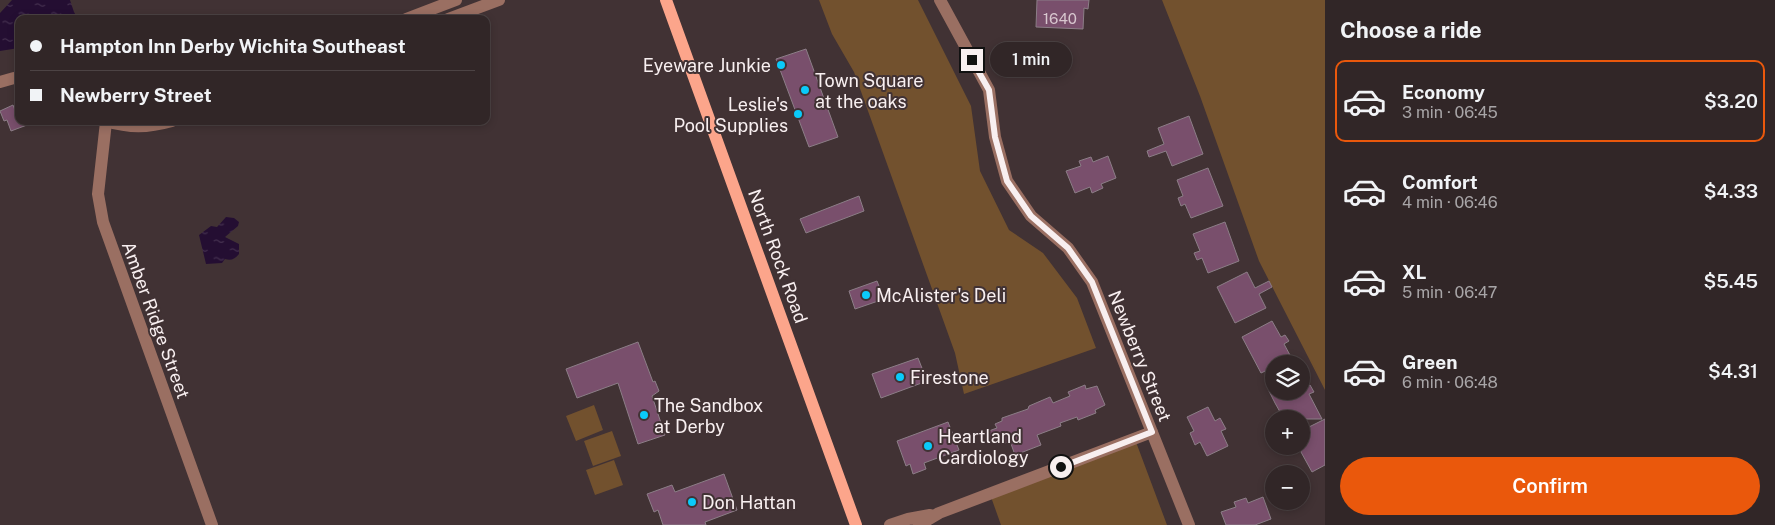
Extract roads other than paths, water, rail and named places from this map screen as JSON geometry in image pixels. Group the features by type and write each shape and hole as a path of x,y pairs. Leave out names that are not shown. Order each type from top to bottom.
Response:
{"main road":[{"name":"North Rock Road","path":"666,0 856,525"}],"street":[{"path":"417,15 456,0"},
{"path":"459,15 499,0"},
{"name":"Newberry Street","path":"940,0 989,90 995,137 1007,181 1031,216 1068,248 1092,282 1189,525"},
{"path":"0,82 15,78"},
{"name":"Amber Ridge Street","path":"106,125 98,194 102,222 212,525"},
{"path":"119,125 126,127 157,125"},
{"path":"919,525 940,514 1152,432"},
{"path":"890,525 908,519 940,514"}],"water":[{"path":"12,0 70,0 76,15 15,15 15,49 0,51 0,13"},
{"path":"226,217 234,218 239,222 238,226 225,237 239,244 239,254 233,259 225,259 222,263 206,264 199,235 211,226 217,227"}],"place":[{"name":"Eyeware Junkie","path":"781,65"},
{"name":"Town Square at the oaks","path":"805,90"},
{"name":"Leslie's Pool Supplies","path":"798,114"},
{"name":"McAlister's Deli","path":"866,295"},
{"name":"Firestone","path":"900,377"},
{"name":"The Sandbox at Derby","path":"644,415"},
{"name":"Heartland Cardiology","path":"928,446"},
{"name":"Don Hattan","path":"692,502"}]}
